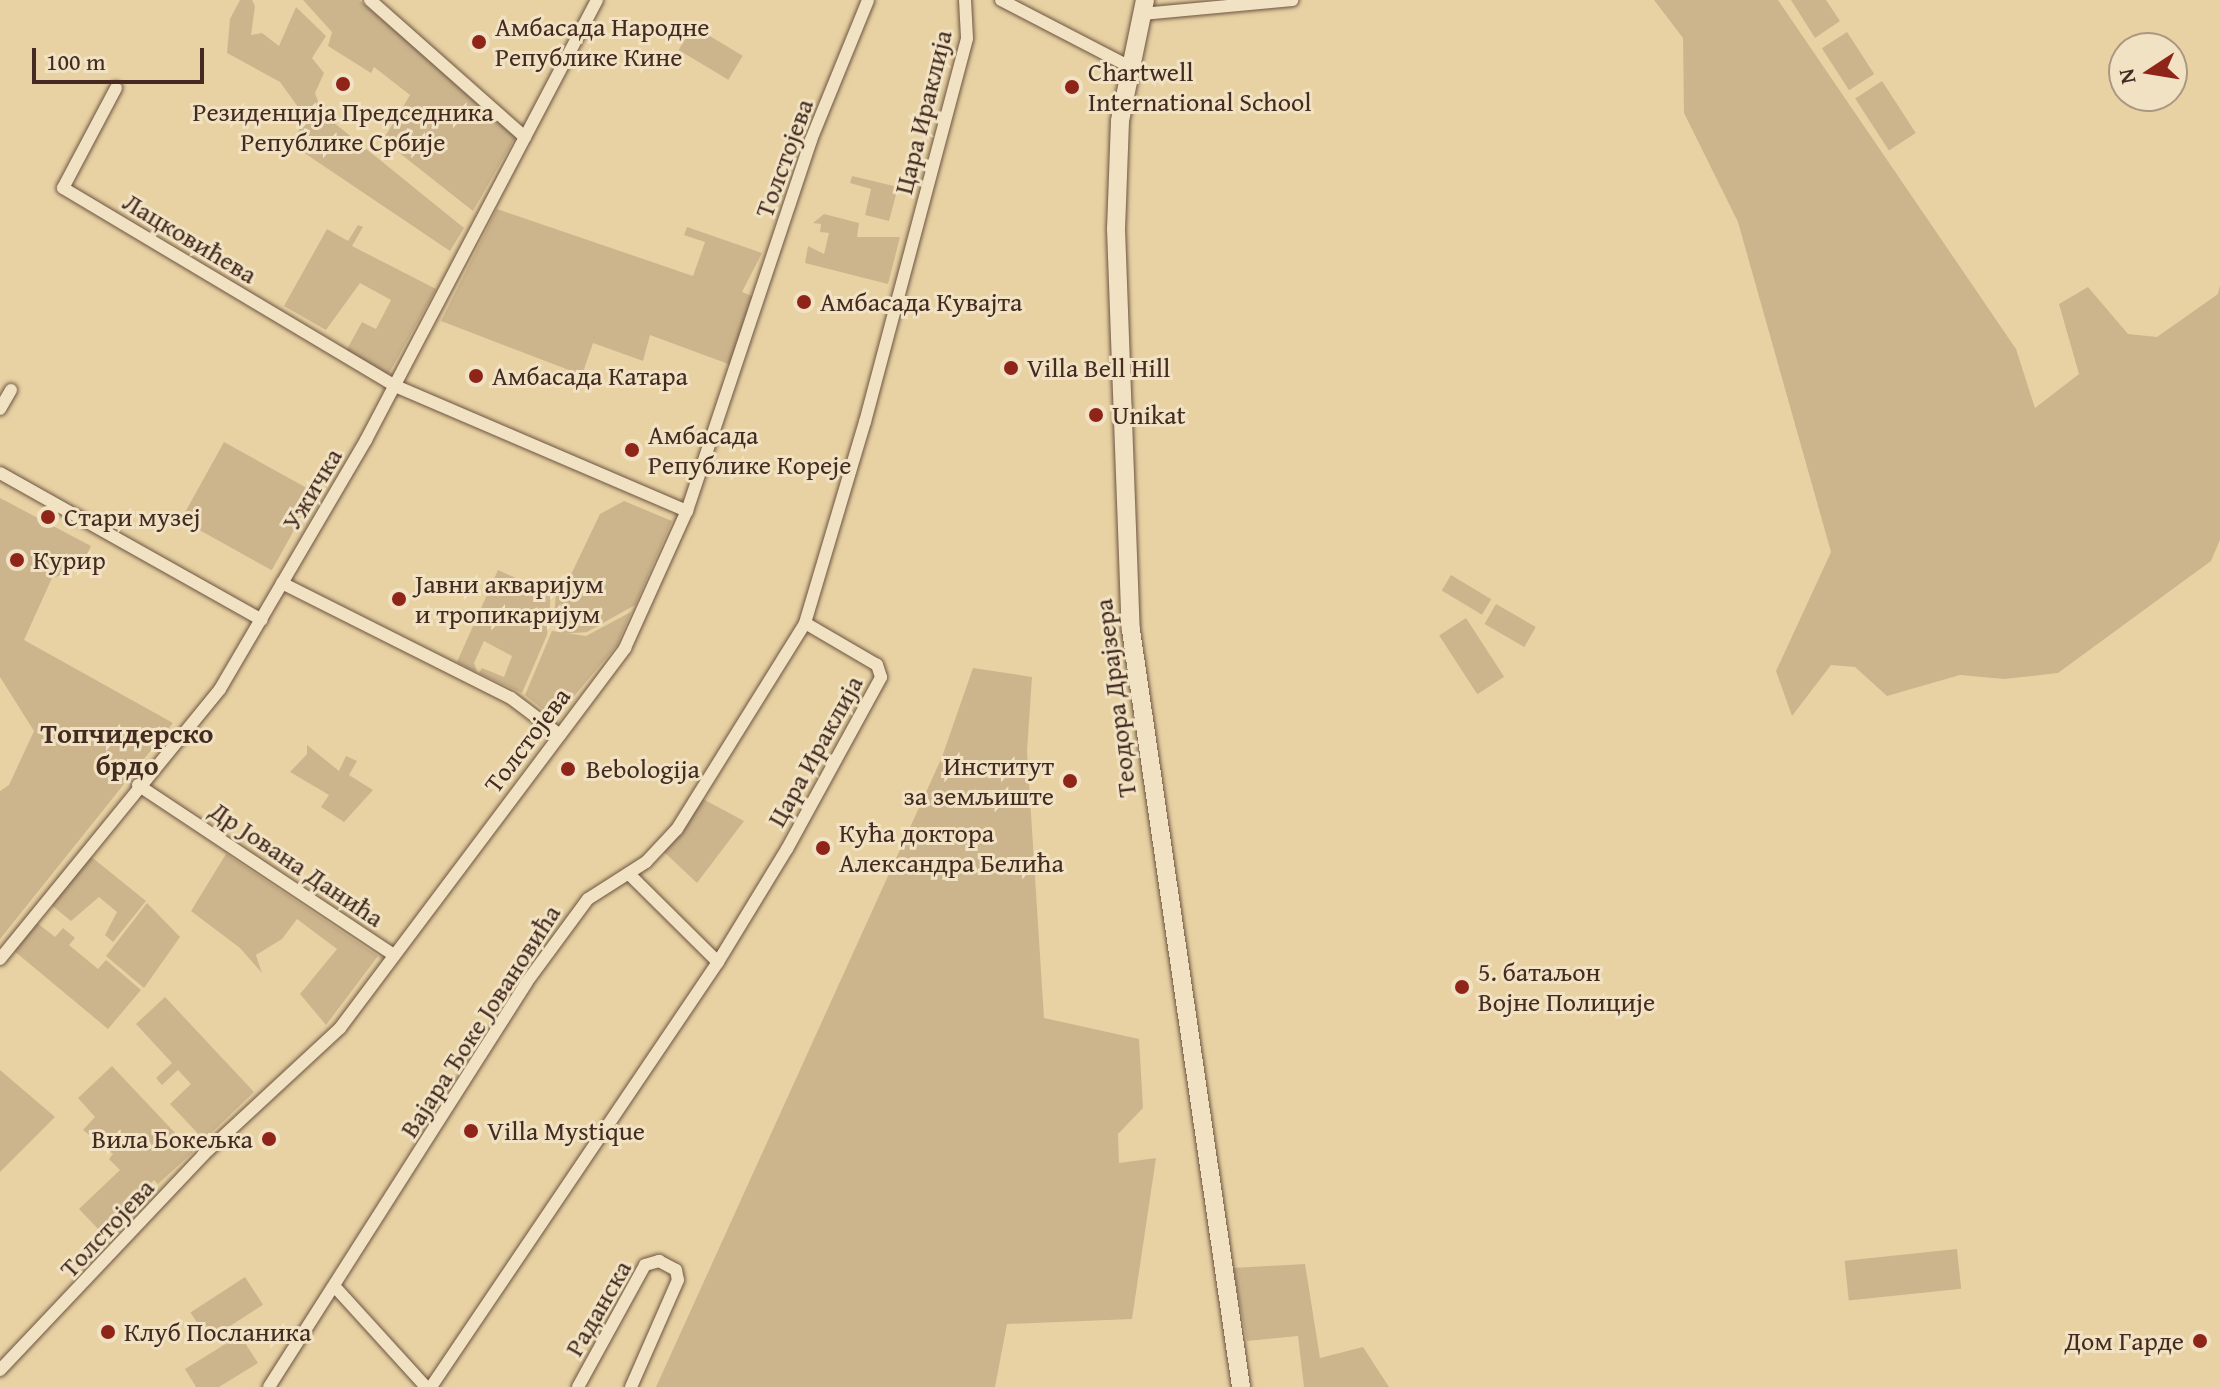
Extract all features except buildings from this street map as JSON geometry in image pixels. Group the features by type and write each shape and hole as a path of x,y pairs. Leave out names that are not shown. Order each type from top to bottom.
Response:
{"main road":[{"name":"Теодора Драјзера","path":"1144,7 1120,121 1116,229 1134,676 1241,1387"}],"street":[{"path":"370,0 525,137"},
{"name":"Ужичка","path":"0,959 138,785 220,689 393,385 597,0"},
{"name":"Толстојева","path":"0,1370 203,1155 340,1028 391,953 625,648 687,511 811,140 868,0"},
{"name":"Цара Ираклија","path":"429,1387 718,962 787,849 882,673 877,665 805,623 872,395 963,53 965,0"},
{"path":"1001,0 1130,67"},
{"path":"1144,7 1292,0"},
{"name":"Лацковићева","path":"116,88 63,188 393,385"},
{"path":"393,385 687,511"},
{"path":"0,409 11,390"},
{"path":"0,473 262,620"},
{"path":"282,583 511,698 560,735"},
{"name":"Вајара Ђоке Јовановића","path":"269,1387 526,983 588,899 629,874 677,829 805,623"},
{"name":"Др Јована Данића","path":"138,785 391,953"},
{"path":"629,874 718,962"},
{"name":"Раданска","path":"578,1387 645,1265 659,1261 676,1270 678,1280 631,1387"},
{"path":"335,1287 429,1387"}],"shaded area":[{"path":"240,0 252,0 255,6 251,35 262,33 279,46 296,7 326,36 312,58 324,73 315,93 322,113 464,228 450,251 291,144 306,118 280,82 227,53 230,19"},
{"path":"303,0 359,0 517,134 473,211 383,140 410,95 374,67 371,73 328,46 332,32"},
{"path":"1654,0 1778,0 2016,349 2035,408 2079,374 2059,304 2088,287 2128,334 2157,337 2218,294 2220,285 2220,540 2211,561 2058,673 2004,679 1960,675 1887,696 1855,667 1831,665 1792,716 1776,671 1831,552 1738,222 1684,113 1683,38"},
{"path":"1791,0 1826,0 1840,21 1815,38"},
{"path":"693,26 743,56 728,80 679,50"},
{"path":"1847,32 1874,74 1849,90 1822,48"},
{"path":"1882,81 1916,133 1889,150 1855,98"},
{"path":"852,176 898,187 889,221 865,215 871,189 850,183"},
{"path":"497,209 693,276 705,242 684,235 687,227 762,253 742,292 752,296 731,365 650,335 643,361 593,343 582,375 441,321"},
{"path":"824,214 859,223 857,237 900,237 888,284 805,263 808,246 824,254 829,233 820,232 821,224 813,223"},
{"path":"358,225 363,227 352,246 436,289 388,375 346,351 362,322 376,329 391,300 360,283 326,330 284,306 327,229 348,241"},
{"path":"224,442 315,492 272,570 181,520"},
{"path":"0,498 91,546 80,569 52,578 24,640 173,723 0,939 0,791 9,785 34,731 0,677"},
{"path":"624,501 672,521 635,605 587,632 563,634 553,622 556,595 565,587 600,514"},
{"path":"498,570 551,594 547,635 522,693 479,673 482,668 504,677 512,656 484,641 474,663 477,672 457,662"},
{"path":"1451,575 1491,599 1482,615 1442,590"},
{"path":"1496,604 1536,627 1524,647 1484,624"},
{"path":"631,612 617,645 555,719 525,695 552,631 586,636"},
{"path":"1466,618 1504,677 1477,694 1439,635"},
{"path":"973,668 1032,677 1027,751 1044,1018 1139,1039 1143,1108 1118,1134 1119,1163 1156,1158 1132,1319 1007,1324 995,1387 656,1387 942,757"},
{"path":"307,745 339,771 346,756 357,761 349,775 373,790 344,822 321,807 329,795 290,772 307,754"},
{"path":"703,799 744,821 697,883 663,851"},
{"path":"226,854 378,956 326,1025 300,994 337,949 297,919 282,939 256,955 262,973 240,948 191,911"},
{"path":"89,855 146,901 113,942 105,935 117,912 99,897 71,921 50,904"},
{"path":"147,903 180,937 144,988 106,956"},
{"path":"36,922 55,937 63,928 75,938 69,945 98,969 106,960 141,990 108,1029 13,950"},
{"path":"165,997 254,1092 204,1140 170,1104 191,1084 178,1070 162,1085 156,1078 172,1063 136,1024"},
{"path":"112,1066 193,1152 158,1184 154,1180 109,1228 100,1231 79,1209 120,1170 109,1159 113,1154 83,1130 95,1117 78,1098"},
{"path":"0,1070 55,1117 0,1172"},
{"path":"1957,1249 1961,1289 1849,1301 1845,1261"},
{"path":"1305,1264 1320,1358 1363,1347 1389,1387 1304,1387 1298,1336 1247,1341 1233,1268"},
{"path":"245,1277 263,1305 208,1340 190,1312"},
{"path":"240,1335 258,1363 219,1387 196,1387 185,1369"}],"place":[{"name":"Амбасада Народне Републике Кине","path":"479,42"},
{"name":"Резиденција Председника Републике Србије","path":"343,84"},
{"name":"Chartwell International School","path":"1072,87"},
{"name":"Амбасада Кувајта","path":"804,302"},
{"name":"Villa Bell Hill","path":"1011,368"},
{"name":"Амбасада Катара","path":"476,376"},
{"name":"Unikat","path":"1096,415"},
{"name":"Амбасада Републике Кореје","path":"632,450"},
{"name":"Стари музеј","path":"48,517"},
{"name":"Курир","path":"17,560"},
{"name":"Јавни акваријум и тропикаријум","path":"399,599"},
{"name":"Bebologija","path":"568,769"},
{"name":"Институт за земљиште","path":"1070,781"},
{"name":"Кућа доктора Александра Белића","path":"823,848"},
{"name":"5. батаљон Војне Полиције","path":"1462,987"},
{"name":"Villa Mystique","path":"471,1131"},
{"name":"Вила Бокељка","path":"269,1139"},
{"name":"Клуб Посланика","path":"108,1332"},
{"name":"Дом Гарде","path":"2200,1341"}],"district":[{"name":"Топчидерско брдо","path":"127,749"}]}
